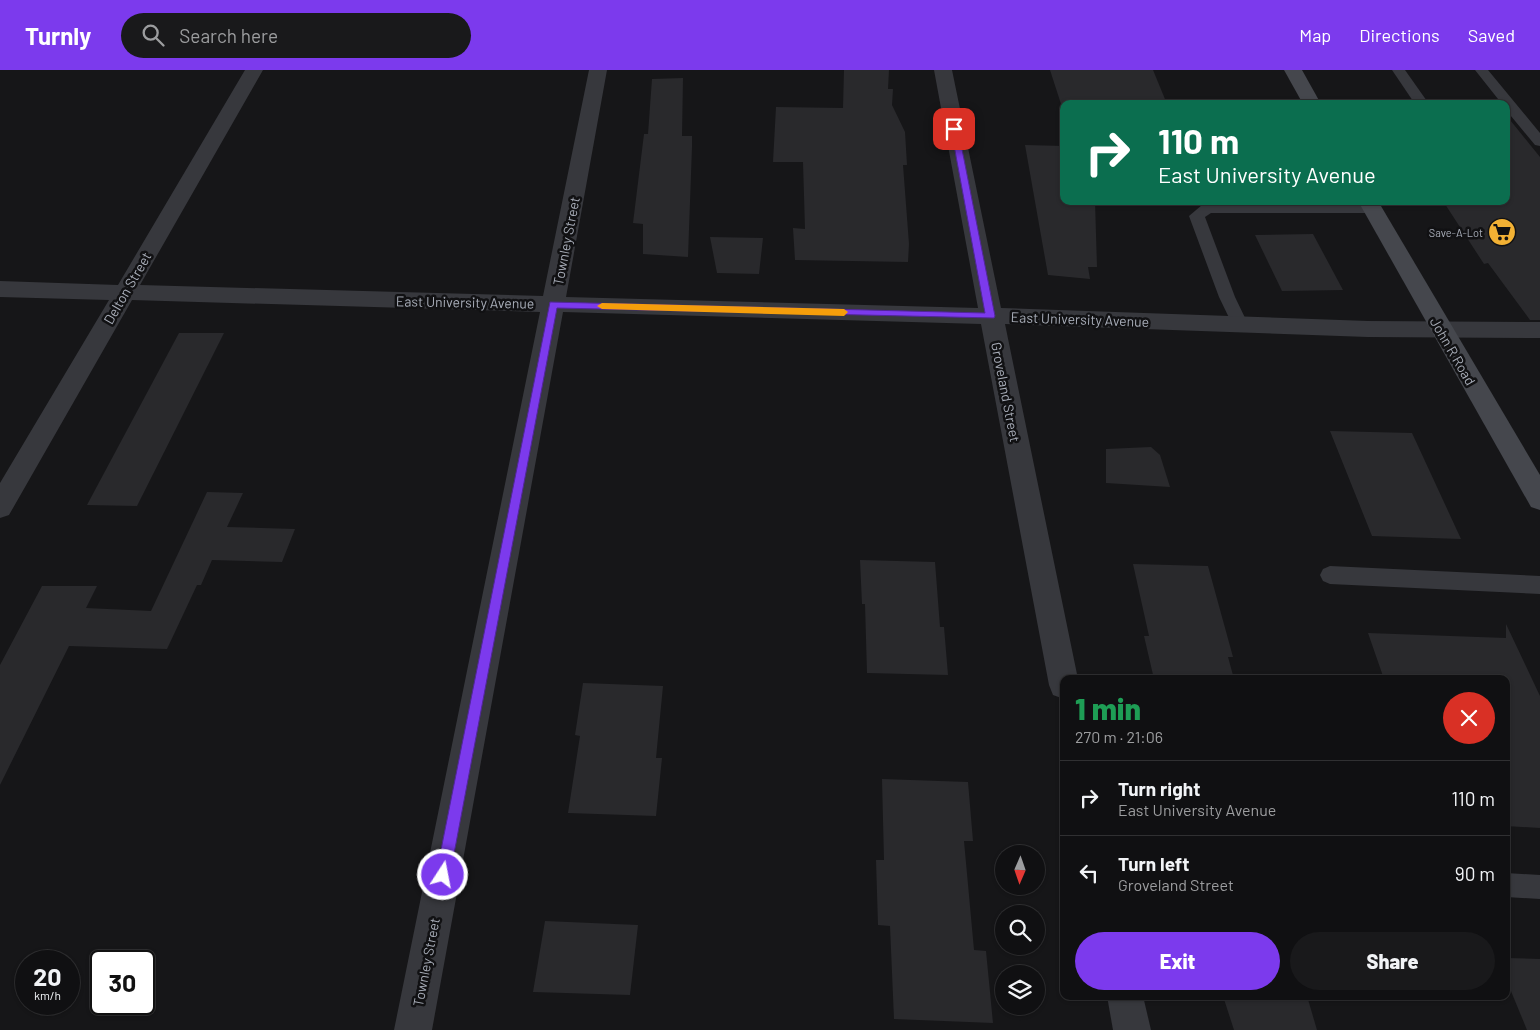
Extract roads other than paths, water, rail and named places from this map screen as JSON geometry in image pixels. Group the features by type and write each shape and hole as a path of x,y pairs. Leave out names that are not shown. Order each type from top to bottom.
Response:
{"main road":[{"path":"1293,70 1310,100"},
{"name":"John R Road","path":"1370,205 1440,330 1540,499"}],"street":[{"name":"Delton Street","path":"0,507 254,70"},
{"name":"Townley Street","path":"413,1030 598,70"},
{"name":"Groveland Street","path":"943,70 1062,675"},
{"name":"East University Avenue","path":"0,289 1440,330 1540,330"},
{"path":"1126,1000 1132,1030"}],"lane":[{"path":"1398,70 1419,100"},
{"path":"1482,70 1506,100"},
{"path":"1510,105 1540,142"},
{"path":"1240,324 1197,216 1207,208 1370,205"},
{"path":"1330,575 1540,585"},
{"path":"1510,884 1540,887"}],"place":[{"name":"Save-A-Lot","path":"1502,232"}]}
